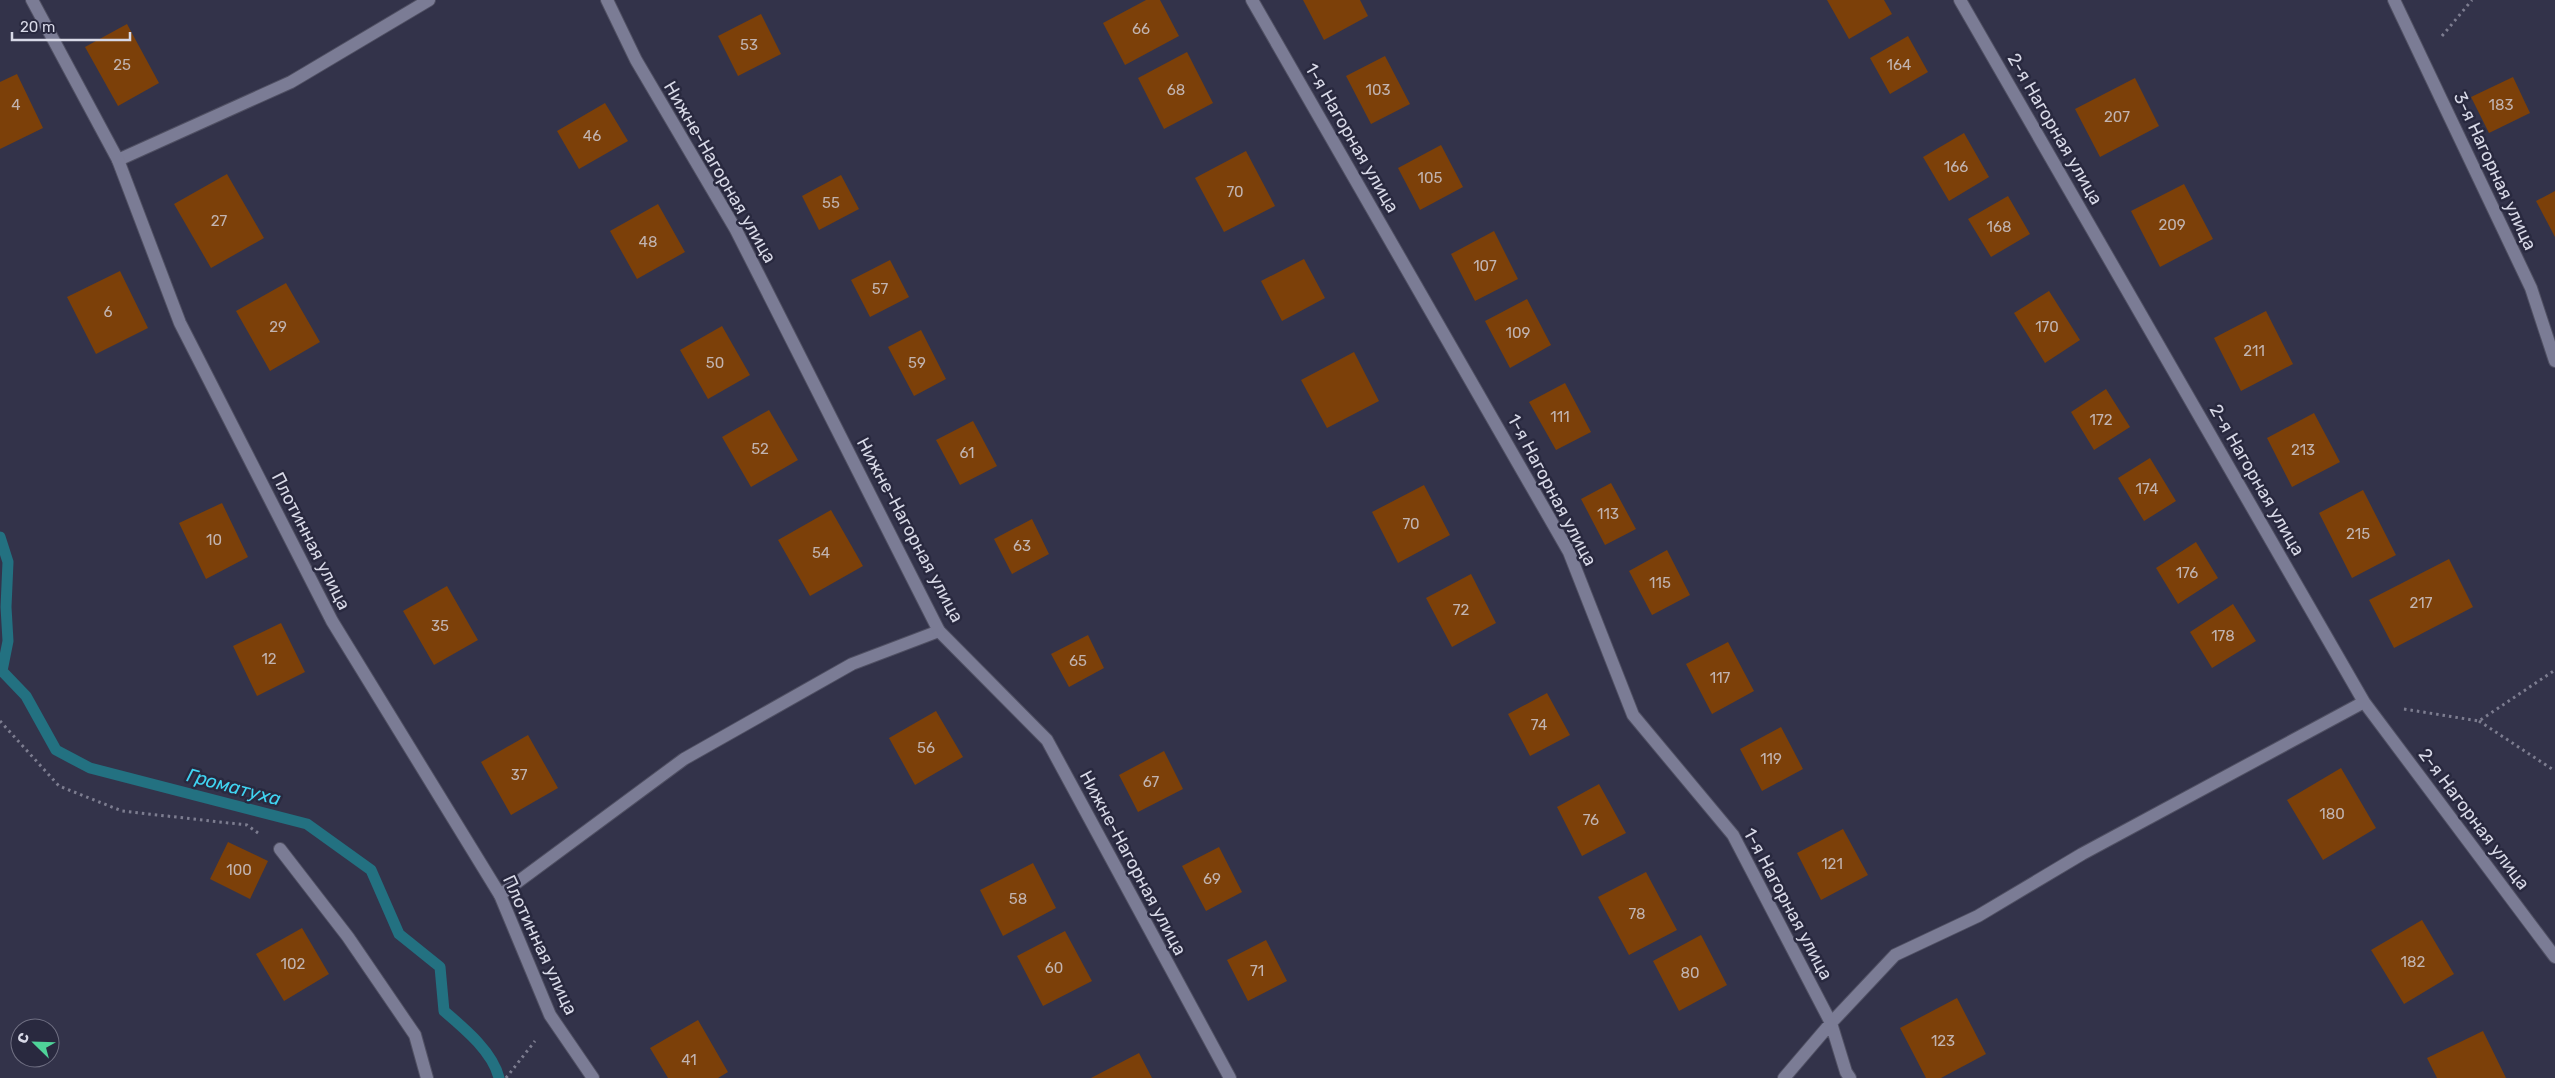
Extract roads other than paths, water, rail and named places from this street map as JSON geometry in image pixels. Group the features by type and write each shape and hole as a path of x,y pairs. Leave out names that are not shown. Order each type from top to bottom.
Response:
{"street":[{"name":"Плотинная улица","path":"32,0 118,160 180,323 332,621 500,895 550,1015 593,1078"},
{"path":"118,160 291,82 429,0"},
{"name":"Нижне-Нагорная улица","path":"607,0 636,60 736,230 939,631 1047,740 1230,1078"},
{"name":"1-я Нагорная улица","path":"1252,0 1569,552 1633,715 1732,835 1831,1023 1846,1072 1850,1078"},
{"name":"2-я Нагорная улица","path":"1960,0 2364,702 2555,957"},
{"name":"3-я Нагорная улица","path":"2394,0 2531,288 2555,361"},
{"path":"500,895 684,759 852,664 939,631"},
{"path":"1784,1078 1831,1023 1895,956 1978,916 2082,854 2364,702"},
{"path":"280,849 348,937 415,1035 427,1078"}],"waterway":[{"name":"Громатуха","path":"0,537 8,562 6,607 8,641 2,671 26,696 56,750 90,768 307,824 371,870 399,934 440,967 444,1011 477,1041 491,1059 499,1078"}]}
